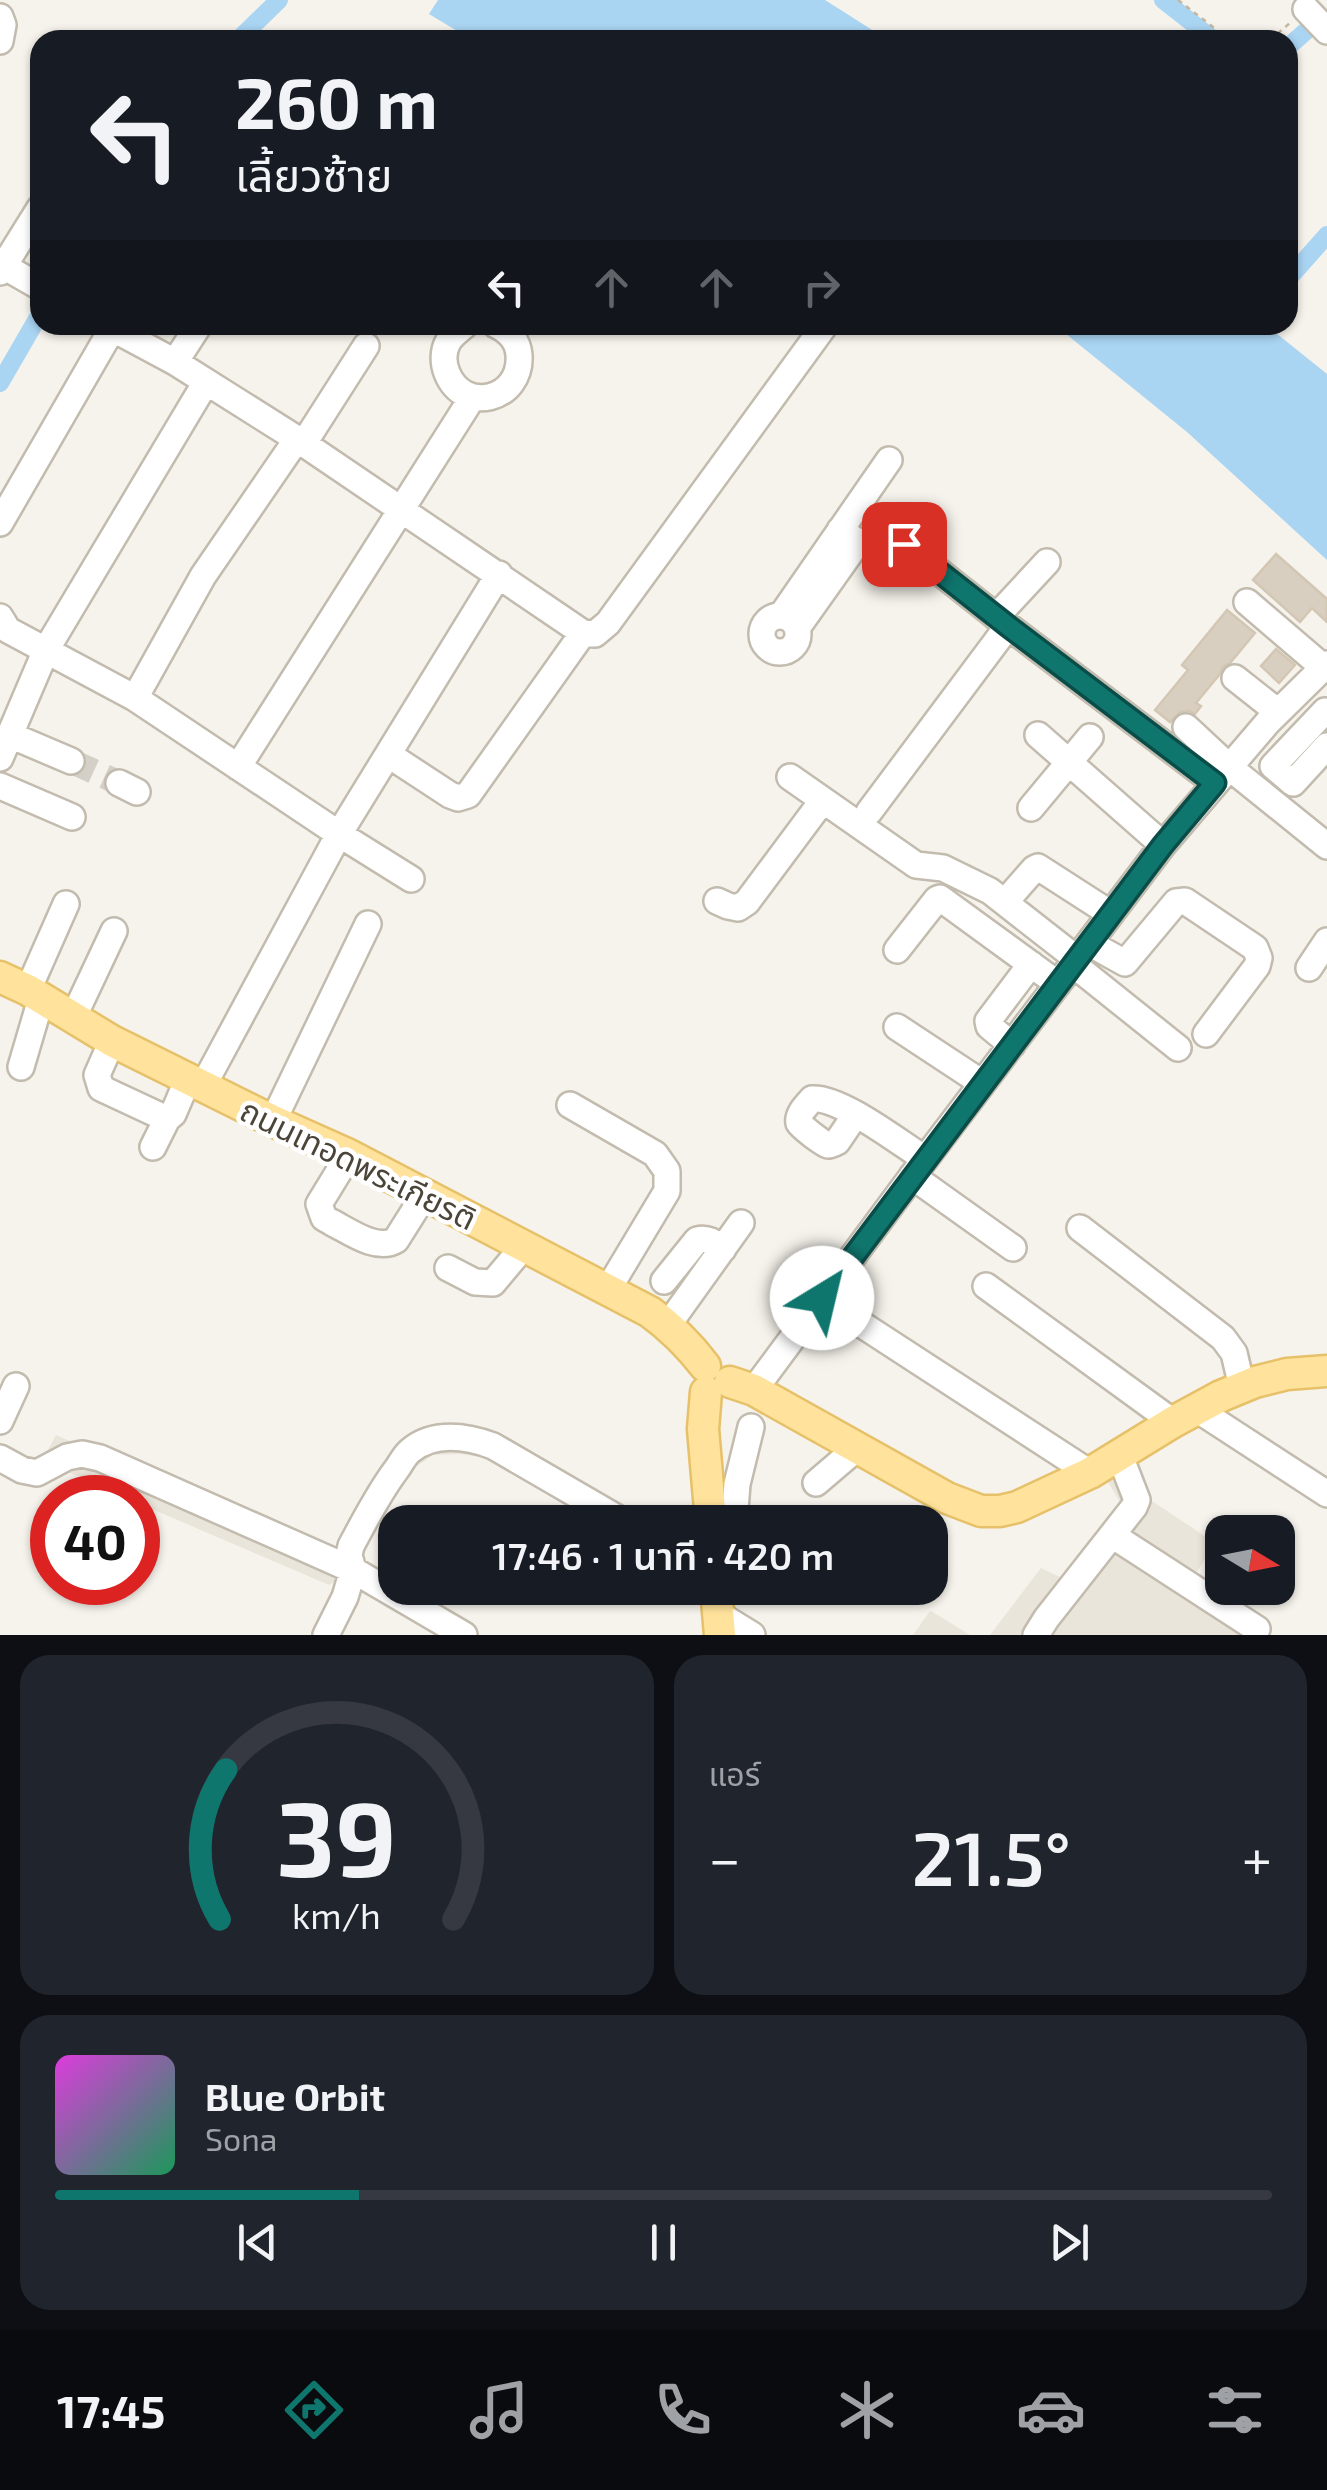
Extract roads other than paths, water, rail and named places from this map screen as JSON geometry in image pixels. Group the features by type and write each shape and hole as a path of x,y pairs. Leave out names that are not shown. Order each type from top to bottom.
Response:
{"main road":[{"name":"ถนนเทอดพระเกียรติ","path":"23,989 112,1041 349,1155 650,1312 724,1382"},
{"path":"675,1332 694,1415 704,1434 710,1505"},
{"path":"724,1382 947,1498 980,1511 1000,1511 1090,1473 1184,1415 1242,1387 1287,1374 1327,1371"},
{"path":"704,1434 724,1382"},
{"path":"704,1434 718,1407 730,1397 724,1382"}],"street":[{"path":"1306,8 1327,31"},
{"path":"0,17 4,25 0,41"},
{"path":"30,223 1,267 30,282"},
{"path":"0,523 105,335"},
{"path":"124,335 175,362 300,441 583,633 596,634 608,623 818,335"},
{"path":"175,362 193,335"},
{"path":"453,335 448,340 443,363 452,385 472,398 492,397 510,386 520,368 518,347 510,335"},
{"path":"135,698 203,576 366,346"},
{"path":"70,762 5,746 46,650 206,382"},
{"path":"238,767 472,398"},
{"path":"789,622 849,536 888,460"},
{"path":"849,536 904,544 1002,622 1327,846"},
{"path":"869,812 1047,562"},
{"path":"153,1147 499,574"},
{"path":"724,1382 822,1298 1163,845 1278,712 1326,666 1248,602"},
{"path":"0,617 8,630 135,698 412,878"},
{"path":"389,756 450,795 468,795 583,633"},
{"path":"1235,678 1278,712"},
{"path":"1327,713 1324,710 1273,766 1293,783 1327,746"},
{"path":"1186,727 1222,775"},
{"path":"1260,732 1286,752"},
{"path":"1038,736 1163,845"},
{"path":"1031,808 1090,737"},
{"path":"790,776 916,864 943,868 990,891 1178,1048"},
{"path":"0,786 72,817"},
{"path":"717,901 738,908 747,902 823,800"},
{"path":"1005,902 1038,867 1111,914"},
{"path":"897,950 940,898 1031,964 1125,963 1176,902 1185,901 1255,948 1259,958 1206,1034"},
{"path":"21,1066 23,989 66,904"},
{"path":"272,1120 368,924"},
{"path":"72,1018 114,931"},
{"path":"1308,968 1327,941"},
{"path":"1012,1045 988,1022 1031,964"},
{"path":"897,1027 982,1084"},
{"path":"112,1041 97,1075 101,1088 167,1119"},
{"path":"570,1105 655,1154 667,1171 667,1191 606,1291"},
{"path":"856,1114 1013,1248"},
{"path":"349,1155 319,1204 324,1218 331,1222 376,1244 388,1244 396,1240 425,1194"},
{"path":"675,1332 741,1223"},
{"path":"1080,1228 1224,1338 1234,1353 1242,1387"},
{"path":"664,1282 697,1240 710,1240 724,1249"},
{"path":"448,1268 475,1282 494,1283 524,1246"},
{"path":"986,1286 1184,1415 1327,1494"},
{"path":"822,1298 1090,1473"},
{"path":"0,1421 16,1386"},
{"path":"735,1505 736,1484 751,1427"},
{"path":"326,1635 345,1597 352,1570 348,1555 351,1546 380,1492 410,1450 451,1436 473,1438 494,1446 595,1505"},
{"path":"816,1483 857,1448"},
{"path":"0,1458 22,1470 36,1472 67,1457 82,1454 100,1458 352,1570 464,1635"},
{"path":"1068,1635 1041,1627 1137,1500 1120,1456"},
{"path":"1112,1534 1257,1629"},
{"path":"718,1612 752,1635"}],"water":[{"path":"438,0 825,0 872,30 455,30 429,14"},
{"path":"1067,335 1278,335 1327,374 1327,560 1187,432"}],"waterway":[{"path":"248,30 279,0"},
{"path":"1163,0 1201,30"},
{"path":"1298,38 1315,23 1324,33"},
{"path":"1298,268 1327,235"},
{"path":"0,383 30,331"}],"tunnel":[{"path":"71,761 119,783"}]}
